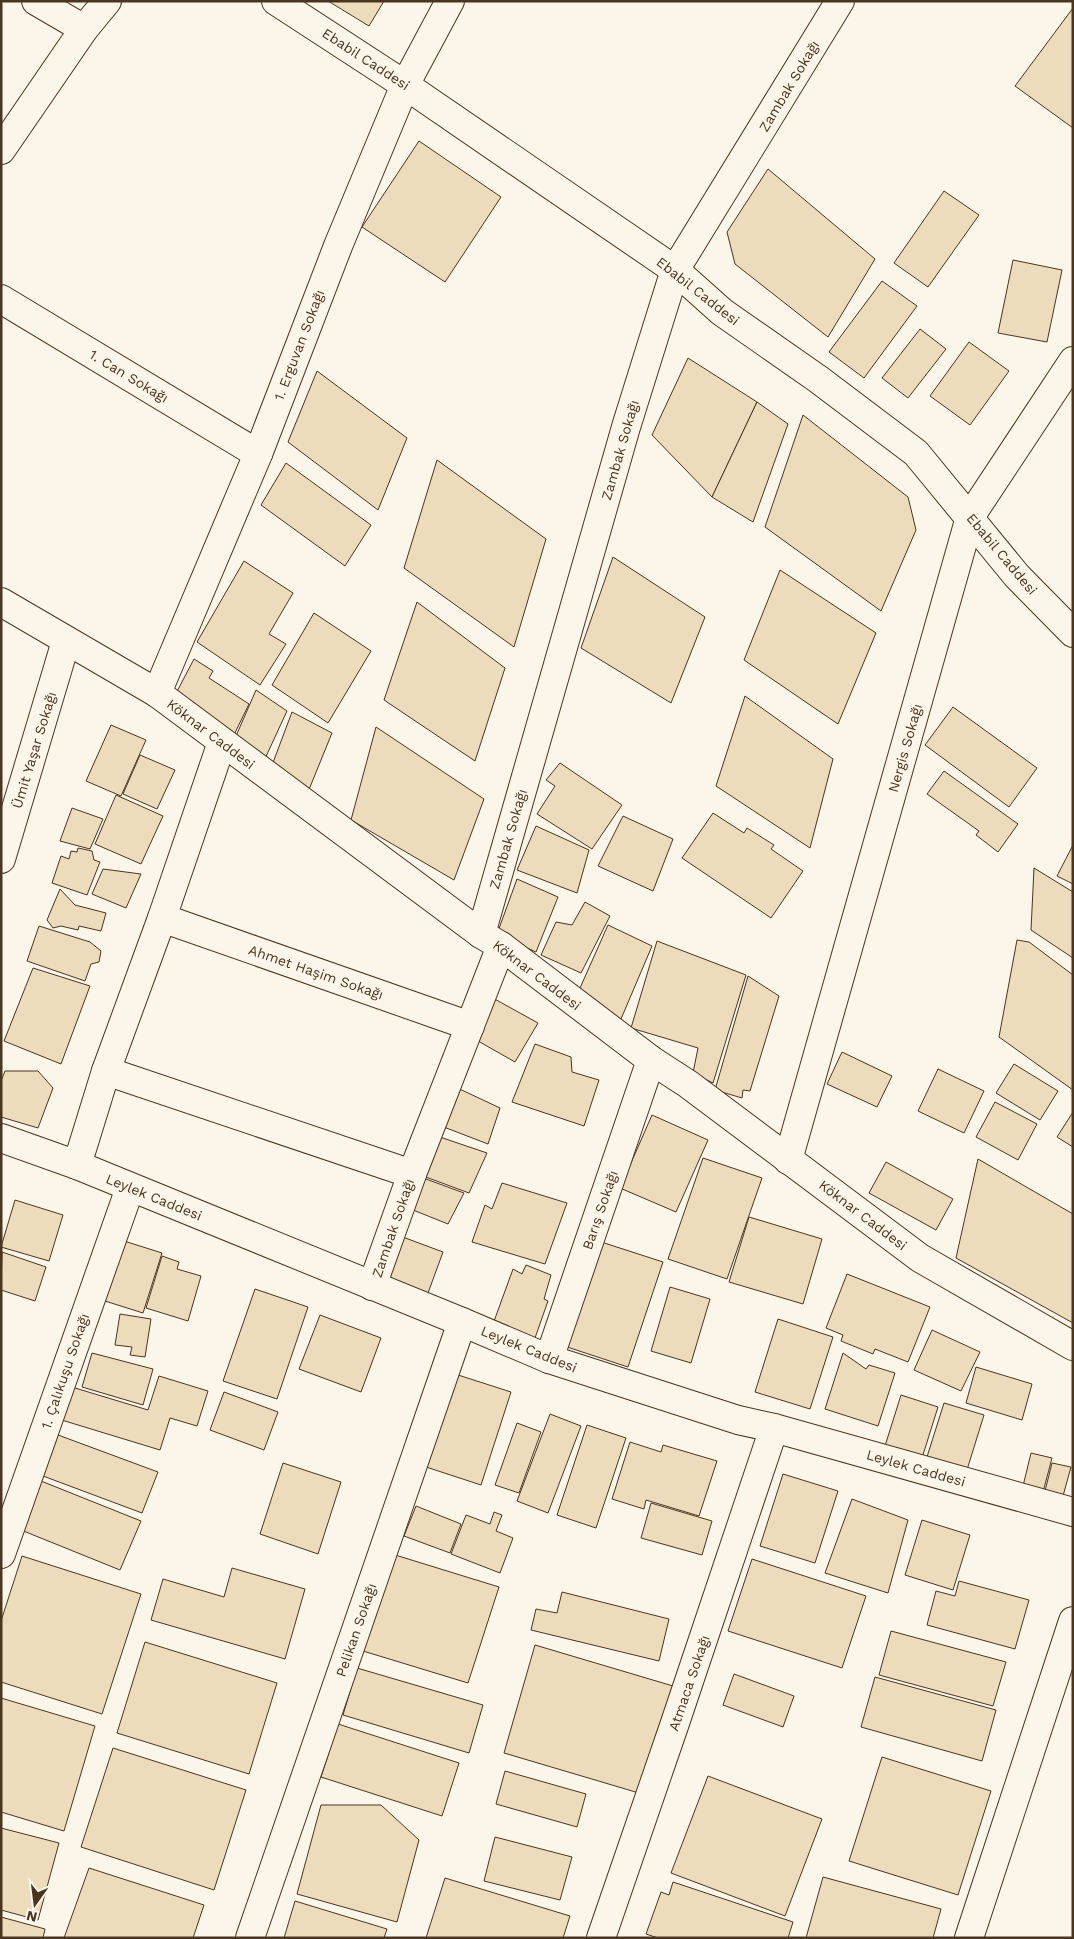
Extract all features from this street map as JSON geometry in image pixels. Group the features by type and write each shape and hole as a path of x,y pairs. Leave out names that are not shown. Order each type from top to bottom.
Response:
{"street":[{"path":"36,1 84,29"},
{"path":"1,150 84,29 107,1"},
{"name":"Ebabil Caddesi","path":"276,1 405,85 675,270 722,312 818,379 916,453 1017,576 1073,634"},
{"name":"1. Erguvan Sokağı","path":"157,693 258,454 338,246 405,85 450,1"},
{"name":"Zambak Sokağı","path":"372,1286 412,1174 470,1026 626,427 675,270 840,1"},
{"name":"1. Can Sokağı","path":"1,298 258,454"},
{"name":"Nergis Sokağı","path":"788,1160 970,517 1073,361"},
{"name":"Köknar Caddesi","path":"1,602 66,642 157,693 651,1060 688,1084 920,1258 1073,1346"},
{"name":"Ümit Yaşar Sokağı","path":"1,859 66,642"},
{"path":"77,1165 106,1071 162,918 222,742"},
{"name":"Ahmet Haşim Sokağı","path":"162,918 470,1026"},
{"name":"Barış Sokağı","path":"549,1359 651,1060"},
{"path":"106,1071 412,1174"},
{"name":"Leylek Caddesi","path":"1,1138 77,1165 549,1359 738,1420 774,1428 1073,1512"},
{"name":"1. Çalıkuşu Sokağı","path":"1,1554 130,1188"},
{"name":"Pelikan Sokağı","path":"250,1938 462,1322"},
{"name":"Atmaca Sokağı","path":"601,1938 774,1428"},
{"path":"968,1938 1073,1622"}],"building":[{"path":"328,1 384,1 369,26"},
{"path":"1073,8 1073,128 1015,86"},
{"path":"419,141 501,197 445,282 362,227"},
{"path":"768,169 875,259 828,337 735,264 727,232"},
{"path":"944,191 979,215 928,287 894,263"},
{"path":"1013,260 1062,270 1047,342 998,333"},
{"path":"882,281 917,306 864,378 829,352"},
{"path":"920,329 946,349 908,398 882,378"},
{"path":"969,342 1009,371 970,425 930,396"},
{"path":"688,358 757,402 712,497 652,435"},
{"path":"317,371 407,438 378,510 288,442"},
{"path":"757,402 788,424 753,522 712,497"},
{"path":"803,415 908,497 916,530 881,611 765,527"},
{"path":"437,460 546,539 514,647 404,568"},
{"path":"286,463 371,525 345,566 261,505"},
{"path":"613,557 705,617 671,703 581,648"},
{"path":"244,561 293,593 269,634 286,644 260,685 197,642"},
{"path":"780,570 876,633 838,724 744,660"},
{"path":"417,602 505,668 475,761 384,700"},
{"path":"314,613 371,651 328,723 272,685"},
{"path":"194,659 213,671 209,678 249,704 231,741 172,701"},
{"path":"256,690 287,711 263,763 233,743"},
{"path":"745,696 833,759 810,848 716,786"},
{"path":"953,707 1037,768 1009,807 925,745"},
{"path":"292,712 332,733 308,792 271,768"},
{"path":"111,725 146,740 121,796 86,781"},
{"path":"376,727 484,799 454,880 351,820"},
{"path":"140,755 175,770 157,809 123,794"},
{"path":"560,763 622,805 592,849 537,814 555,786 546,780"},
{"path":"944,771 1018,824 998,852 976,835 979,831 927,794"},
{"path":"116,795 163,816 141,864 95,844"},
{"path":"72,808 103,819 90,849 60,841"},
{"path":"713,813 744,833 747,828 774,845 771,849 803,871 771,918 682,858"},
{"path":"623,816 673,839 653,891 598,866"},
{"path":"536,826 589,850 577,893 517,870"},
{"path":"1073,845 1073,884 1057,876"},
{"path":"78,848 92,851 94,860 100,862 87,895 52,883 61,856 69,859 71,851 77,852"},
{"path":"1034,868 1073,892 1073,958 1031,930"},
{"path":"103,869 141,874 126,908 92,894"},
{"path":"517,879 558,897 536,952 497,934"},
{"path":"60,889 75,905 106,913 101,931 79,926 78,930 61,926 53,928 47,920"},
{"path":"585,902 610,916 581,973 541,955 556,922 572,925"},
{"path":"608,925 652,946 621,1019 576,997"},
{"path":"39,926 90,942 101,951 99,962 91,964 85,981 27,961"},
{"path":"1017,940 1029,942 1073,975 1073,1090 999,1037"},
{"path":"657,941 746,975 713,1083 693,1073 698,1048 631,1028"},
{"path":"33,968 90,986 61,1064 4,1041"},
{"path":"748,976 779,996 750,1091 743,1090 742,1098 715,1090"},
{"path":"491,997 538,1023 515,1062 471,1037"},
{"path":"535,1044 571,1057 572,1072 599,1080 584,1126 512,1102"},
{"path":"842,1052 892,1076 877,1107 827,1084"},
{"path":"1014,1064 1058,1091 1040,1120 996,1093"},
{"path":"938,1069 984,1091 964,1133 918,1111"},
{"path":"5,1071 38,1071 53,1088 38,1128 1,1117 1,1081"},
{"path":"451,1085 500,1108 488,1144 436,1124"},
{"path":"995,1102 1037,1124 1018,1160 976,1137"},
{"path":"1073,1112 1073,1147 1057,1137"},
{"path":"652,1115 708,1140 676,1212 620,1188"},
{"path":"431,1134 487,1153 469,1193 415,1173"},
{"path":"703,1158 762,1178 727,1279 668,1259"},
{"path":"978,1159 1073,1214 1073,1323 956,1258"},
{"path":"886,1162 953,1199 936,1230 869,1193"},
{"path":"415,1175 464,1193 448,1224 403,1206"},
{"path":"502,1183 567,1203 545,1264 472,1242 485,1205 492,1209"},
{"path":"15,1200 63,1215 49,1261 1,1247"},
{"path":"749,1217 822,1239 803,1304 729,1282"},
{"path":"400,1236 443,1252 428,1293 385,1278"},
{"path":"592,1239 663,1262 628,1367 558,1344"},
{"path":"124,1241 162,1253 143,1313 105,1301"},
{"path":"2,1252 46,1267 35,1301 1,1290"},
{"path":"162,1256 179,1262 177,1269 201,1276 188,1321 146,1308"},
{"path":"526,1265 551,1275 544,1299 548,1301 535,1338 493,1324 513,1269 522,1274"},
{"path":"847,1274 930,1307 908,1362 875,1349 873,1354 841,1341 843,1335 826,1328"},
{"path":"670,1287 710,1299 691,1363 651,1351"},
{"path":"255,1289 308,1307 277,1399 223,1381"},
{"path":"120,1314 151,1319 145,1357 130,1355 132,1347 115,1345"},
{"path":"320,1315 381,1338 361,1392 299,1369"},
{"path":"778,1319 833,1337 810,1409 755,1392"},
{"path":"932,1330 980,1352 961,1391 914,1370"},
{"path":"92,1353 153,1369 143,1405 82,1387"},
{"path":"843,1353 866,1369 869,1365 895,1373 878,1426 825,1409"},
{"path":"976,1367 1032,1384 1022,1420 966,1403"},
{"path":"455,1374 511,1392 481,1485 420,1465"},
{"path":"159,1376 208,1391 197,1426 170,1418 160,1450 55,1418 65,1385 148,1410"},
{"path":"224,1392 278,1412 264,1450 210,1430"},
{"path":"901,1395 938,1407 922,1458 885,1446"},
{"path":"944,1403 984,1415 966,1473 926,1460"},
{"path":"550,1414 581,1426 548,1513 517,1501"},
{"path":"517,1423 541,1432 519,1493 495,1485"},
{"path":"587,1425 626,1438 596,1528 557,1515"},
{"path":"58,1435 158,1472 142,1513 43,1476"},
{"path":"630,1442 661,1452 663,1445 717,1461 699,1516 646,1500 644,1509 612,1499"},
{"path":"1031,1453 1052,1458 1043,1492 1023,1486"},
{"path":"283,1463 341,1482 318,1554 260,1534"},
{"path":"1052,1463 1071,1467 1063,1496 1045,1491"},
{"path":"783,1474 838,1491 815,1563 760,1546"},
{"path":"36,1479 141,1521 120,1570 16,1528"},
{"path":"852,1499 908,1520 888,1593 825,1573"},
{"path":"651,1503 712,1521 702,1555 641,1538"},
{"path":"416,1506 461,1524 450,1553 404,1536"},
{"path":"494,1512 502,1515 496,1531 513,1538 500,1573 451,1554 466,1515 490,1524"},
{"path":"922,1520 970,1535 953,1590 905,1575"},
{"path":"392,1554 499,1587 468,1683 363,1651"},
{"path":"22,1556 141,1594 102,1714 1,1682 1,1621"},
{"path":"752,1559 866,1596 842,1668 728,1631"},
{"path":"232,1568 305,1589 285,1659 151,1620 163,1579 224,1597"},
{"path":"959,1581 1029,1600 1015,1649 927,1625 936,1591 955,1596"},
{"path":"562,1592 669,1619 659,1661 531,1630 536,1609 557,1613"},
{"path":"891,1631 1006,1662 993,1706 879,1675"},
{"path":"145,1642 277,1683 249,1774 117,1733"},
{"path":"535,1645 673,1686 639,1793 504,1753"},
{"path":"357,1668 483,1705 469,1753 343,1715"},
{"path":"734,1674 794,1696 783,1727 723,1705"},
{"path":"875,1677 996,1710 982,1761 861,1727"},
{"path":"1,1698 95,1726 64,1831 1,1812"},
{"path":"338,1724 459,1763 442,1816 321,1777"},
{"path":"113,1748 246,1790 214,1890 81,1847"},
{"path":"882,1757 991,1791 958,1895 849,1861"},
{"path":"505,1771 586,1794 577,1827 496,1804"},
{"path":"708,1776 822,1819 785,1916 671,1873"},
{"path":"321,1805 381,1805 419,1840 397,1922 297,1894"},
{"path":"1,1828 59,1843 38,1920 1,1910"},
{"path":"495,1837 572,1857 560,1900 484,1881"},
{"path":"89,1868 204,1905 193,1938 64,1938"},
{"path":"823,1877 941,1909 933,1938 806,1938"},
{"path":"445,1878 570,1916 563,1938 426,1938"},
{"path":"673,1882 793,1922 788,1938 658,1938 646,1934 661,1892 669,1895"},
{"path":"295,1901 387,1929 384,1938 284,1938"},
{"path":"1,1917 45,1929 43,1938 1,1938"}]}
